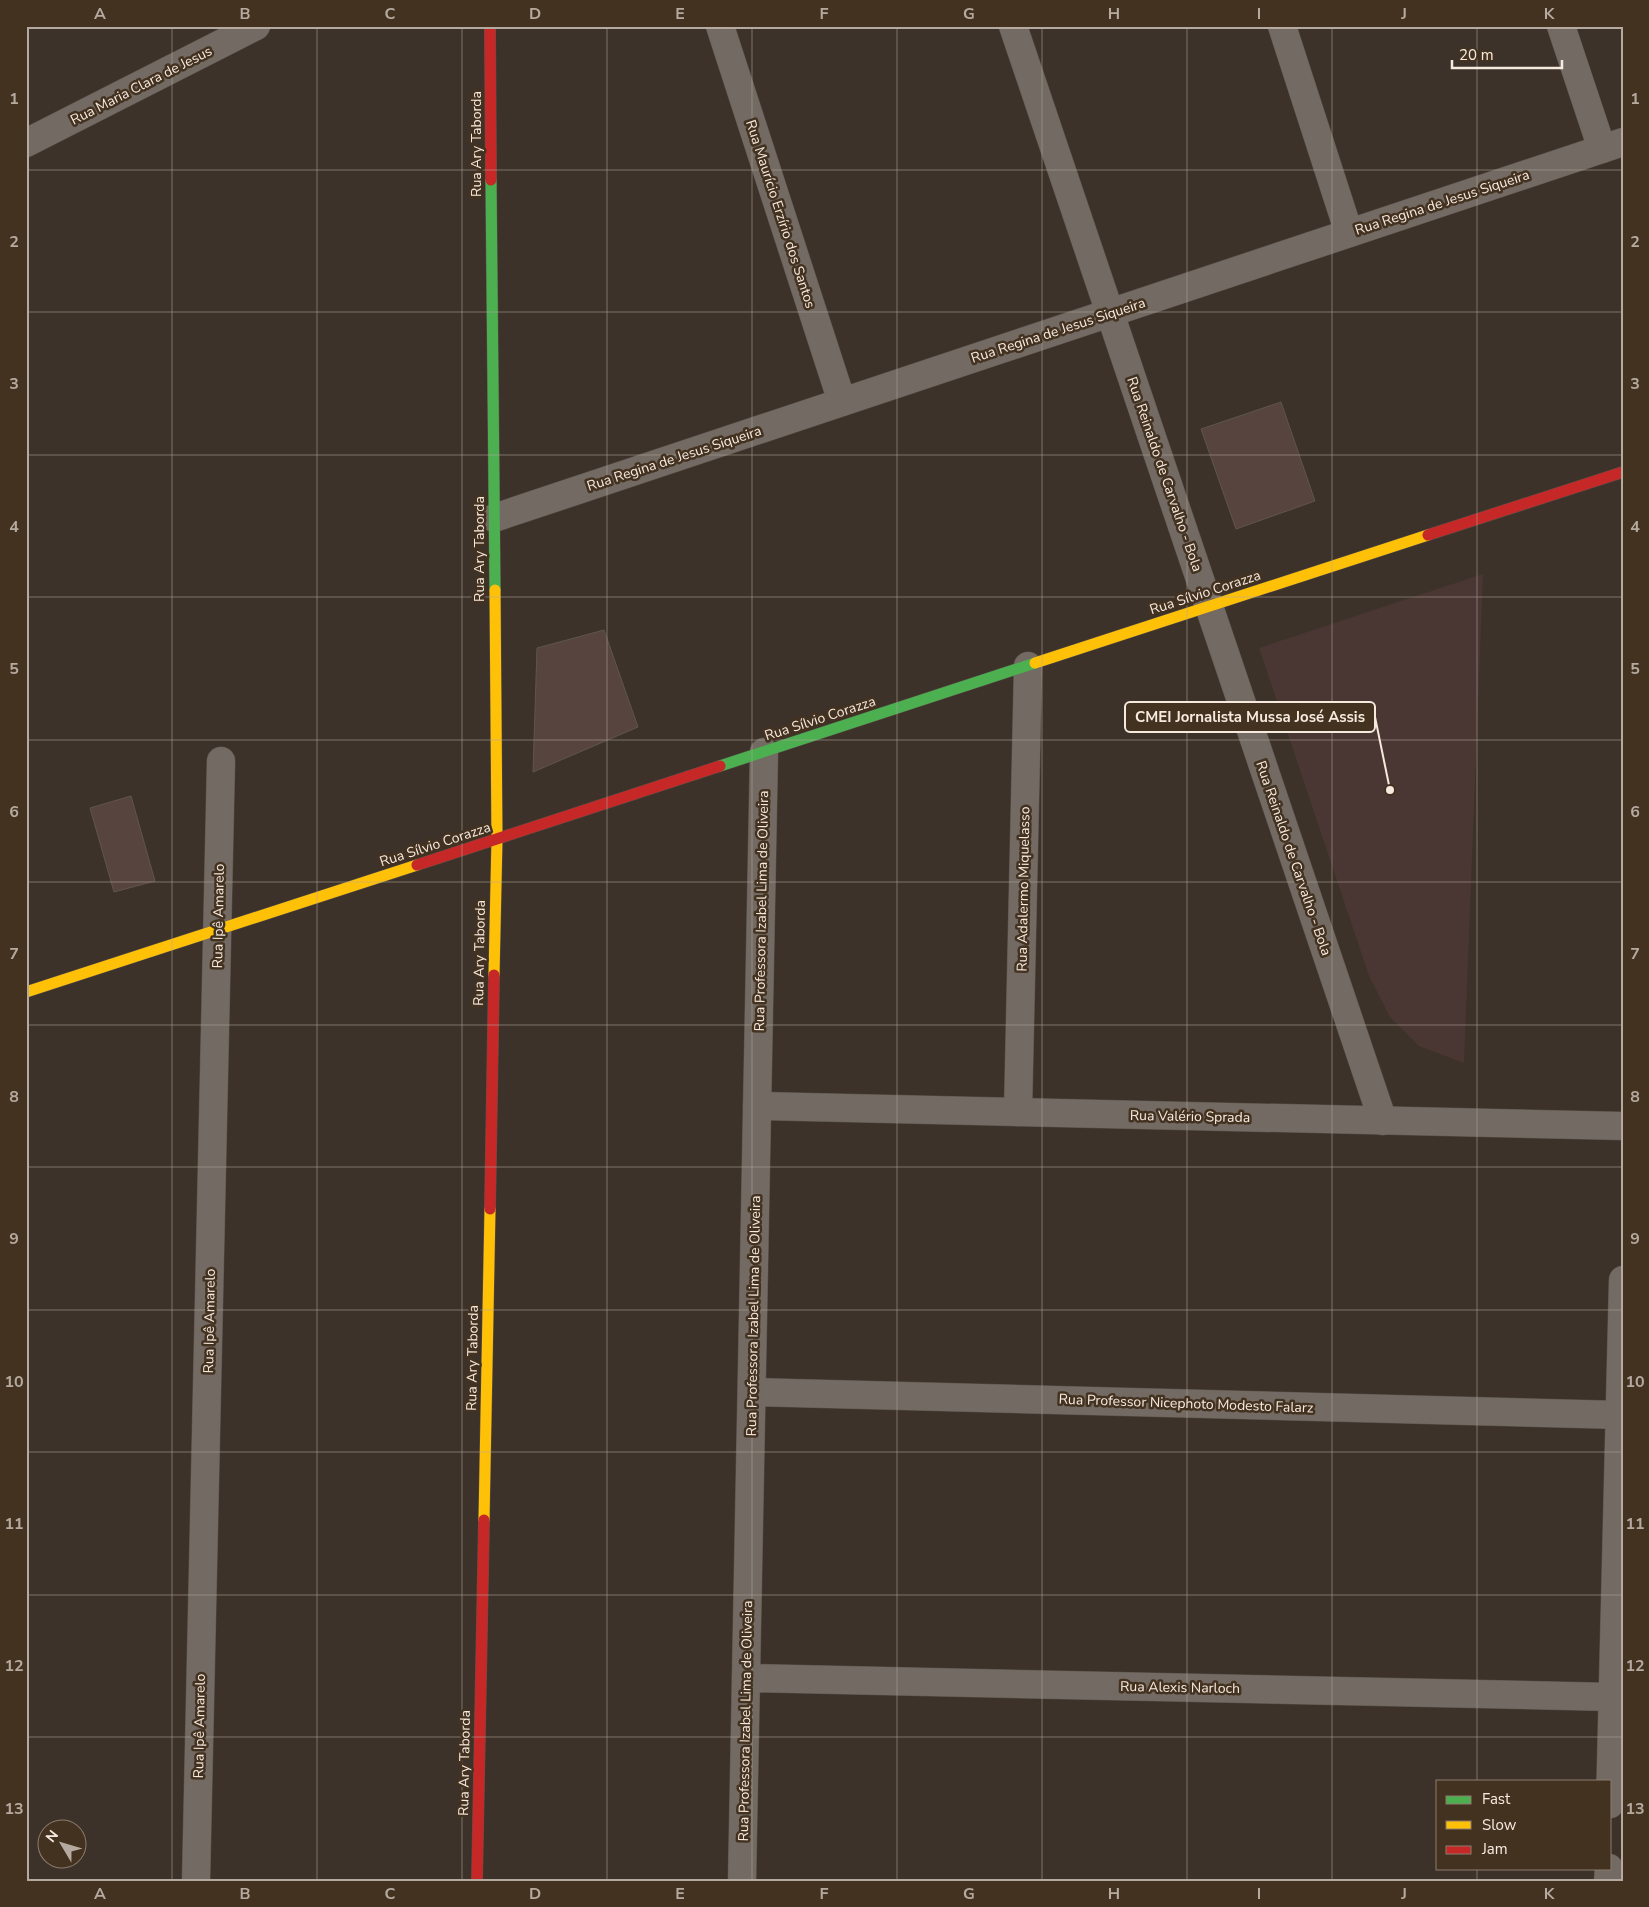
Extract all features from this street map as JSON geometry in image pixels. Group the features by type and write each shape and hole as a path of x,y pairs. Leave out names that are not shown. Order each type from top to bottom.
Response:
{"street":[{"name":"Rua Maria Clara de Jesus","path":"26,143 256,26"},
{"name":"Rua Ary Taborda","path":"477,1881 497,839 490,26"},
{"name":"Rua Maurício Erzírio dos Santos","path":"720,26 842,402"},
{"name":"Rua Reinaldo de Carvalho - Bola","path":"1014,26 1383,1121"},
{"path":"1282,26 1349,233"},
{"path":"1561,26 1612,146"},
{"name":"Rua Regina de Jesus Siqueira","path":"494,518 1612,146"},
{"name":"Rua Sílvio Corazza","path":"26,992 1623,472"},
{"name":"Rua Adalermo Miquelasso","path":"1018,1112 1028,666"},
{"name":"Rua Professora Izabel Lima de Oliveira","path":"742,1881 764,752"},
{"name":"Rua Ipê Amarelo","path":"196,1881 221,761"},
{"name":"Rua Valério Sprada","path":"757,1106 1623,1126"},
{"path":"1611,1780 1623,1280"},
{"name":"Rua Professor Nicephoto Modesto Falarz","path":"752,1392 1620,1415"},
{"name":"Rua Alexis Narloch","path":"746,1678 1613,1697"}],"shaded area":[{"path":"1483,574 1464,1063 1419,1046 1390,1017 1369,976 1259,648"}],"building":[{"path":"1281,402 1315,501 1236,529 1201,429"},
{"path":"604,630 638,727 533,772 537,648"},
{"path":"131,796 155,881 114,892 90,808"}],"traffic: fast":[{"path":"491,180 495,590"},
{"path":"720,766 1035,663"}],"traffic: slow":[{"path":"1035,663 1428,535"},
{"path":"494,975 497,839 495,590"},
{"path":"26,992 417,865"},
{"path":"484,1520 490,1209"}],"traffic: jam":[{"path":"490,26 491,180"},
{"path":"1428,535 1623,472"},
{"path":"417,865 720,766"},
{"path":"490,1209 494,975"},
{"path":"477,1881 484,1520"}],"place":[{"name":"CMEI Jornalista Mussa José Assis","path":"1390,790"}]}
